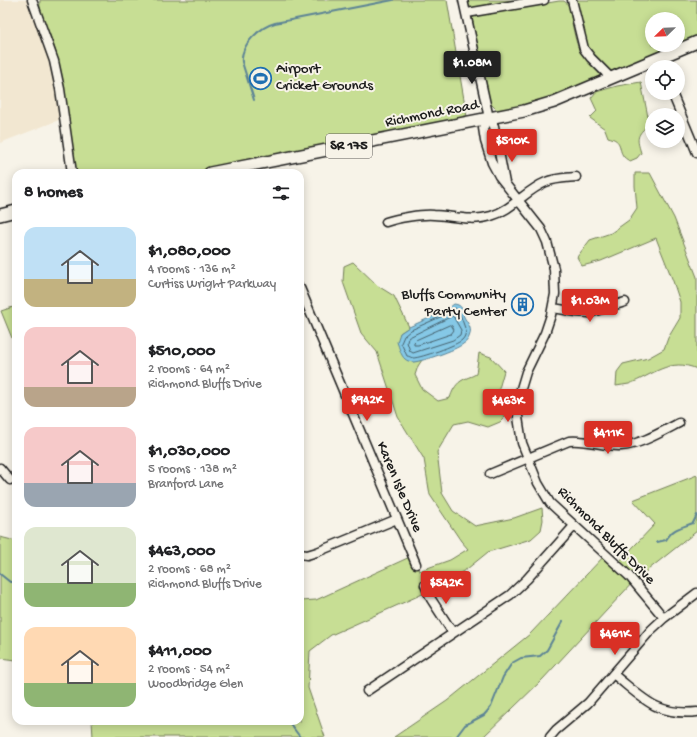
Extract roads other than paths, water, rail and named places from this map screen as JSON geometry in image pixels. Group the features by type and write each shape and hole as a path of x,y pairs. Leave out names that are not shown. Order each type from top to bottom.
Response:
{"main road":[{"name":"Richmond Road","path":"664,60 697,42"},
{"name":"Richmond Road","path":"250,169 541,107 611,78 645,67"},
{"path":"0,215 12,212"}],"street":[{"path":"32,0 54,61 60,89 71,169"},
{"path":"463,0 467,13 488,118"},
{"path":"467,13 544,0"},
{"path":"572,0 584,49 611,78"},
{"path":"675,100 697,153"},
{"name":"Richmond Bluffs Drive","path":"488,118 483,128 485,141 492,163 499,176 541,229 550,250 556,283 553,308 546,333 526,372 520,392 518,408 522,443 538,482 556,509 629,576 664,618"},
{"path":"386,222 429,214 463,218 485,218 498,213 547,181 576,177"},
{"name":"Karen Isle Drive","path":"304,298 416,564"},
{"path":"553,308 589,313 625,302"},
{"path":"490,474 528,457 575,440 612,446 622,446 679,423"},
{"path":"0,468 10,480"},
{"path":"304,555 317,552 397,519"},
{"path":"367,691 510,595 527,579 574,526"},
{"path":"425,585 431,599 453,633"},
{"path":"550,737 562,725 580,711 641,641 664,618 697,593"},
{"path":"613,674 643,699 658,708 674,713 697,712"}],"water":[{"path":"454,304 461,307 464,317 470,327 470,334 467,341 454,349 424,360 414,362 405,359 401,354 397,342 400,333 409,327 445,311"}],"waterway":[{"path":"254,100 242,62 242,56 248,43 263,28 275,23 393,0"},
{"path":"657,542 666,540 675,530 693,523 697,515"},
{"path":"0,574 12,582"},
{"path":"456,737 465,725 484,715 491,707 503,677 512,663 521,658 540,656 547,650 563,621"},
{"path":"291,725 300,737"}],"place":[{"name":"Airport Cricket Grounds","path":"261,78"},
{"name":"Bluffs Community Party Center","path":"522,304"}]}
